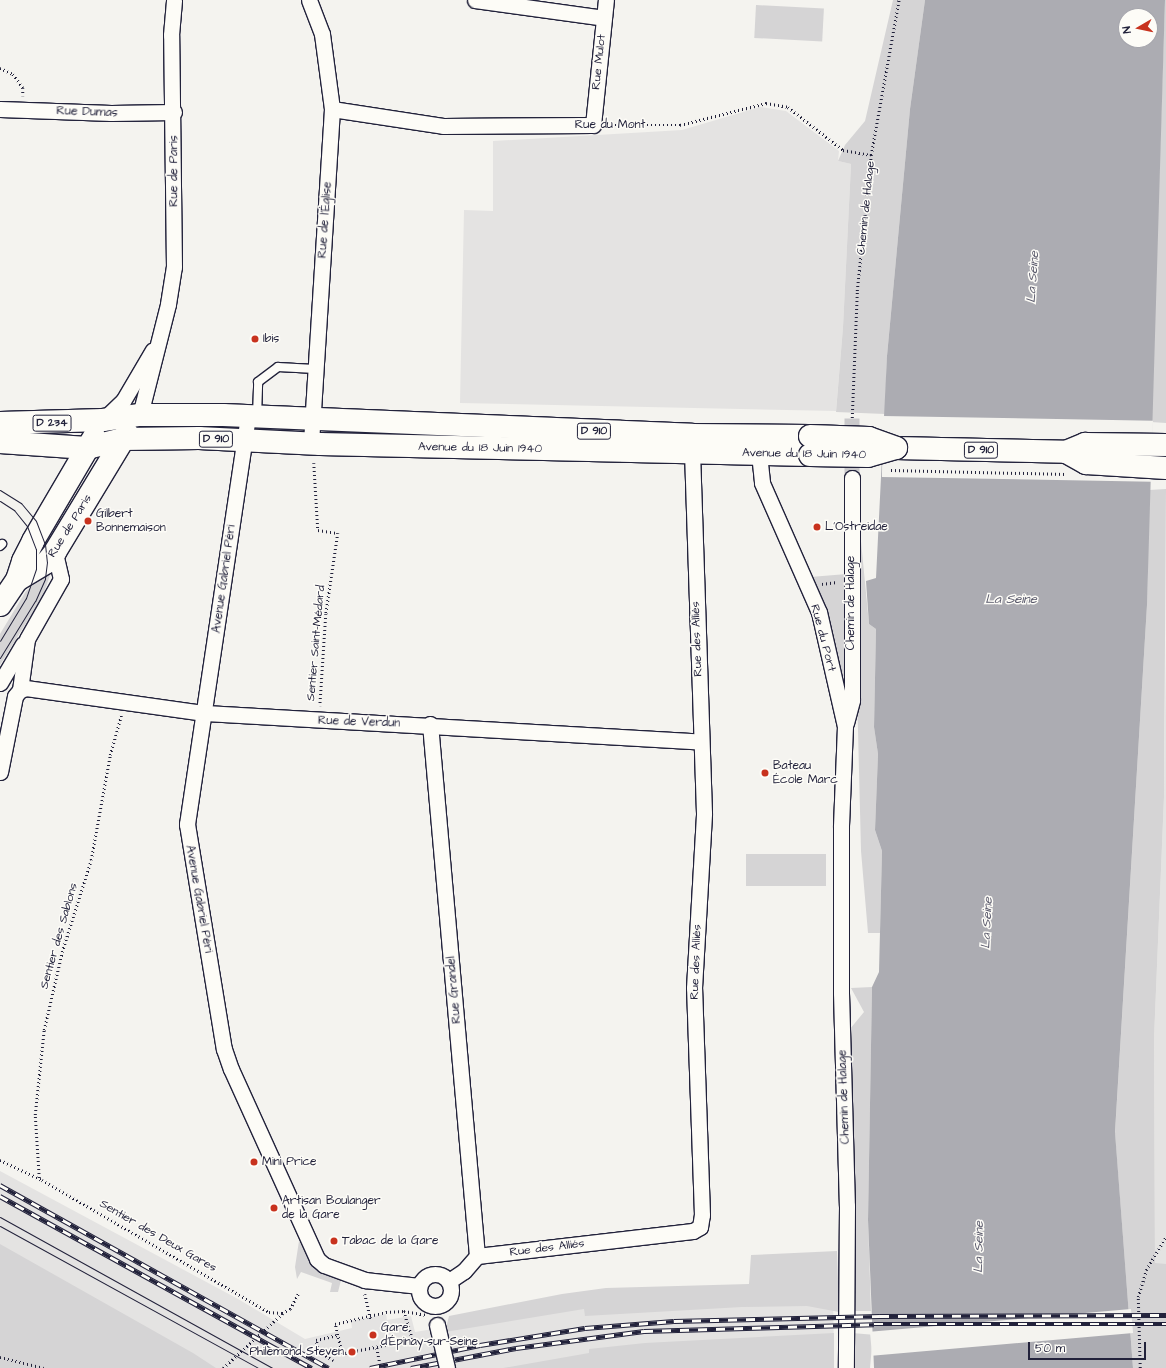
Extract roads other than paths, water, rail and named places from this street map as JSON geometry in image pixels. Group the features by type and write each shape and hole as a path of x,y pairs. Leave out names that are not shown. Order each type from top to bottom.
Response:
{"main road":[{"name":"Avenue du 18 Juin 1940","path":"140,415 312,418 692,444"},
{"name":"D 910","path":"103,420 140,415"},
{"name":"Rue de Paris","path":"17,580 47,562 55,552 122,439 140,415"},
{"name":"Rue de Paris","path":"0,605 17,580 23,561 33,541 103,420"},
{"name":"D 234","path":"0,423 103,420"},
{"name":"Avenue du 18 Juin 1940","path":"122,439 244,440 311,444 810,445 869,438 896,448 1066,452"},
{"name":"D 910","path":"88,448 122,439"},
{"name":"D 234","path":"0,442 88,448"},
{"name":"D 910","path":"1066,452 1085,444 1166,445"},
{"name":"D 910","path":"1066,452 1086,463 1166,468"}],"street":[{"name":"Rue de Paris","path":"140,415 159,341 174,267 174,112 171,35 174,0"},
{"name":"Rue de l'Église","path":"309,0 322,34 332,109 311,444"},
{"path":"475,0 604,18"},
{"name":"Rue Mulot","path":"593,125 606,0"},
{"name":"Rue Dumas","path":"0,109 132,114 174,112"},
{"name":"Rue du Mont","path":"332,109 443,126 593,125"},
{"name":"Rue de Paris","path":"103,420 123,401 159,341"},
{"name":"Avenue Gabriel Péri","path":"252,416 244,440 187,824 224,1049 230,1069 317,1259 324,1265 365,1280 419,1286"},
{"name":"Rue des Alliés","path":"477,1256 693,1231 700,1227 702,1207 694,988 704,812 700,742 692,444"},
{"name":"Rue du Port","path":"758,444 762,483 819,612 845,726 841,827"},
{"name":"Chemin de Halage","path":"845,726 852,700 852,478"},
{"path":"0,683 61,579 55,552"},
{"path":"0,772 15,696 20,690 27,638"},
{"name":"Rue de Verdun","path":"20,690 26,688 204,713 319,720 430,724 700,742"},
{"name":"Rue Grandel","path":"430,724 477,1256"},
{"name":"Chemin de Halage","path":"841,827 840,993 848,1206 846,1368"},
{"path":"449,1281 464,1271 477,1256"},
{"path":"437,1316 451,1293 449,1281 444,1276 432,1273 426,1276 419,1286 420,1298 437,1316 447,1368"}],"lane":[{"path":"252,416 258,382 278,367 315,369"}],"water":[{"name":"La Seine","path":"925,0 1165,0 1147,605 1115,1132 1133,1368 874,1368 868,1220 872,987 879,972 882,851 875,830 878,754 874,727 876,629 869,624 866,581 876,578 887,356 910,109"}],"tunnel":[{"path":"852,418 852,478"}],"tram line":[{"path":"0,490 21,503 36,521 45,544 47,562 45,579 35,601 0,658"},
{"path":"0,501 14,510 27,526 36,549 36,569 26,598 0,641"},
{"path":"0,1217 272,1368"},
{"path":"0,1226 258,1368"}],"railway":[{"path":"0,1185 329,1368"},
{"path":"0,1196 312,1368"},
{"path":"370,1368 480,1345 585,1328 674,1321 880,1316 1166,1315"},
{"path":"411,1368 516,1348 644,1331 874,1324 1166,1324"}],"place":[{"name":"Ibis","path":"255,339"},
{"name":"Gilbert Bonnemaison","path":"88,521"},
{"name":"L'Ostreidae","path":"817,527"},
{"name":"Bateau École Marc","path":"765,773"},
{"name":"Mini Price","path":"254,1162"},
{"name":"Artisan Boulanger de la Gare","path":"274,1208"},
{"name":"Tabac de la Gare","path":"334,1241"},
{"name":"Gare d'Épinay-sur-Seine","path":"373,1335"},
{"name":"Philemond Steven","path":"352,1352"}]}
